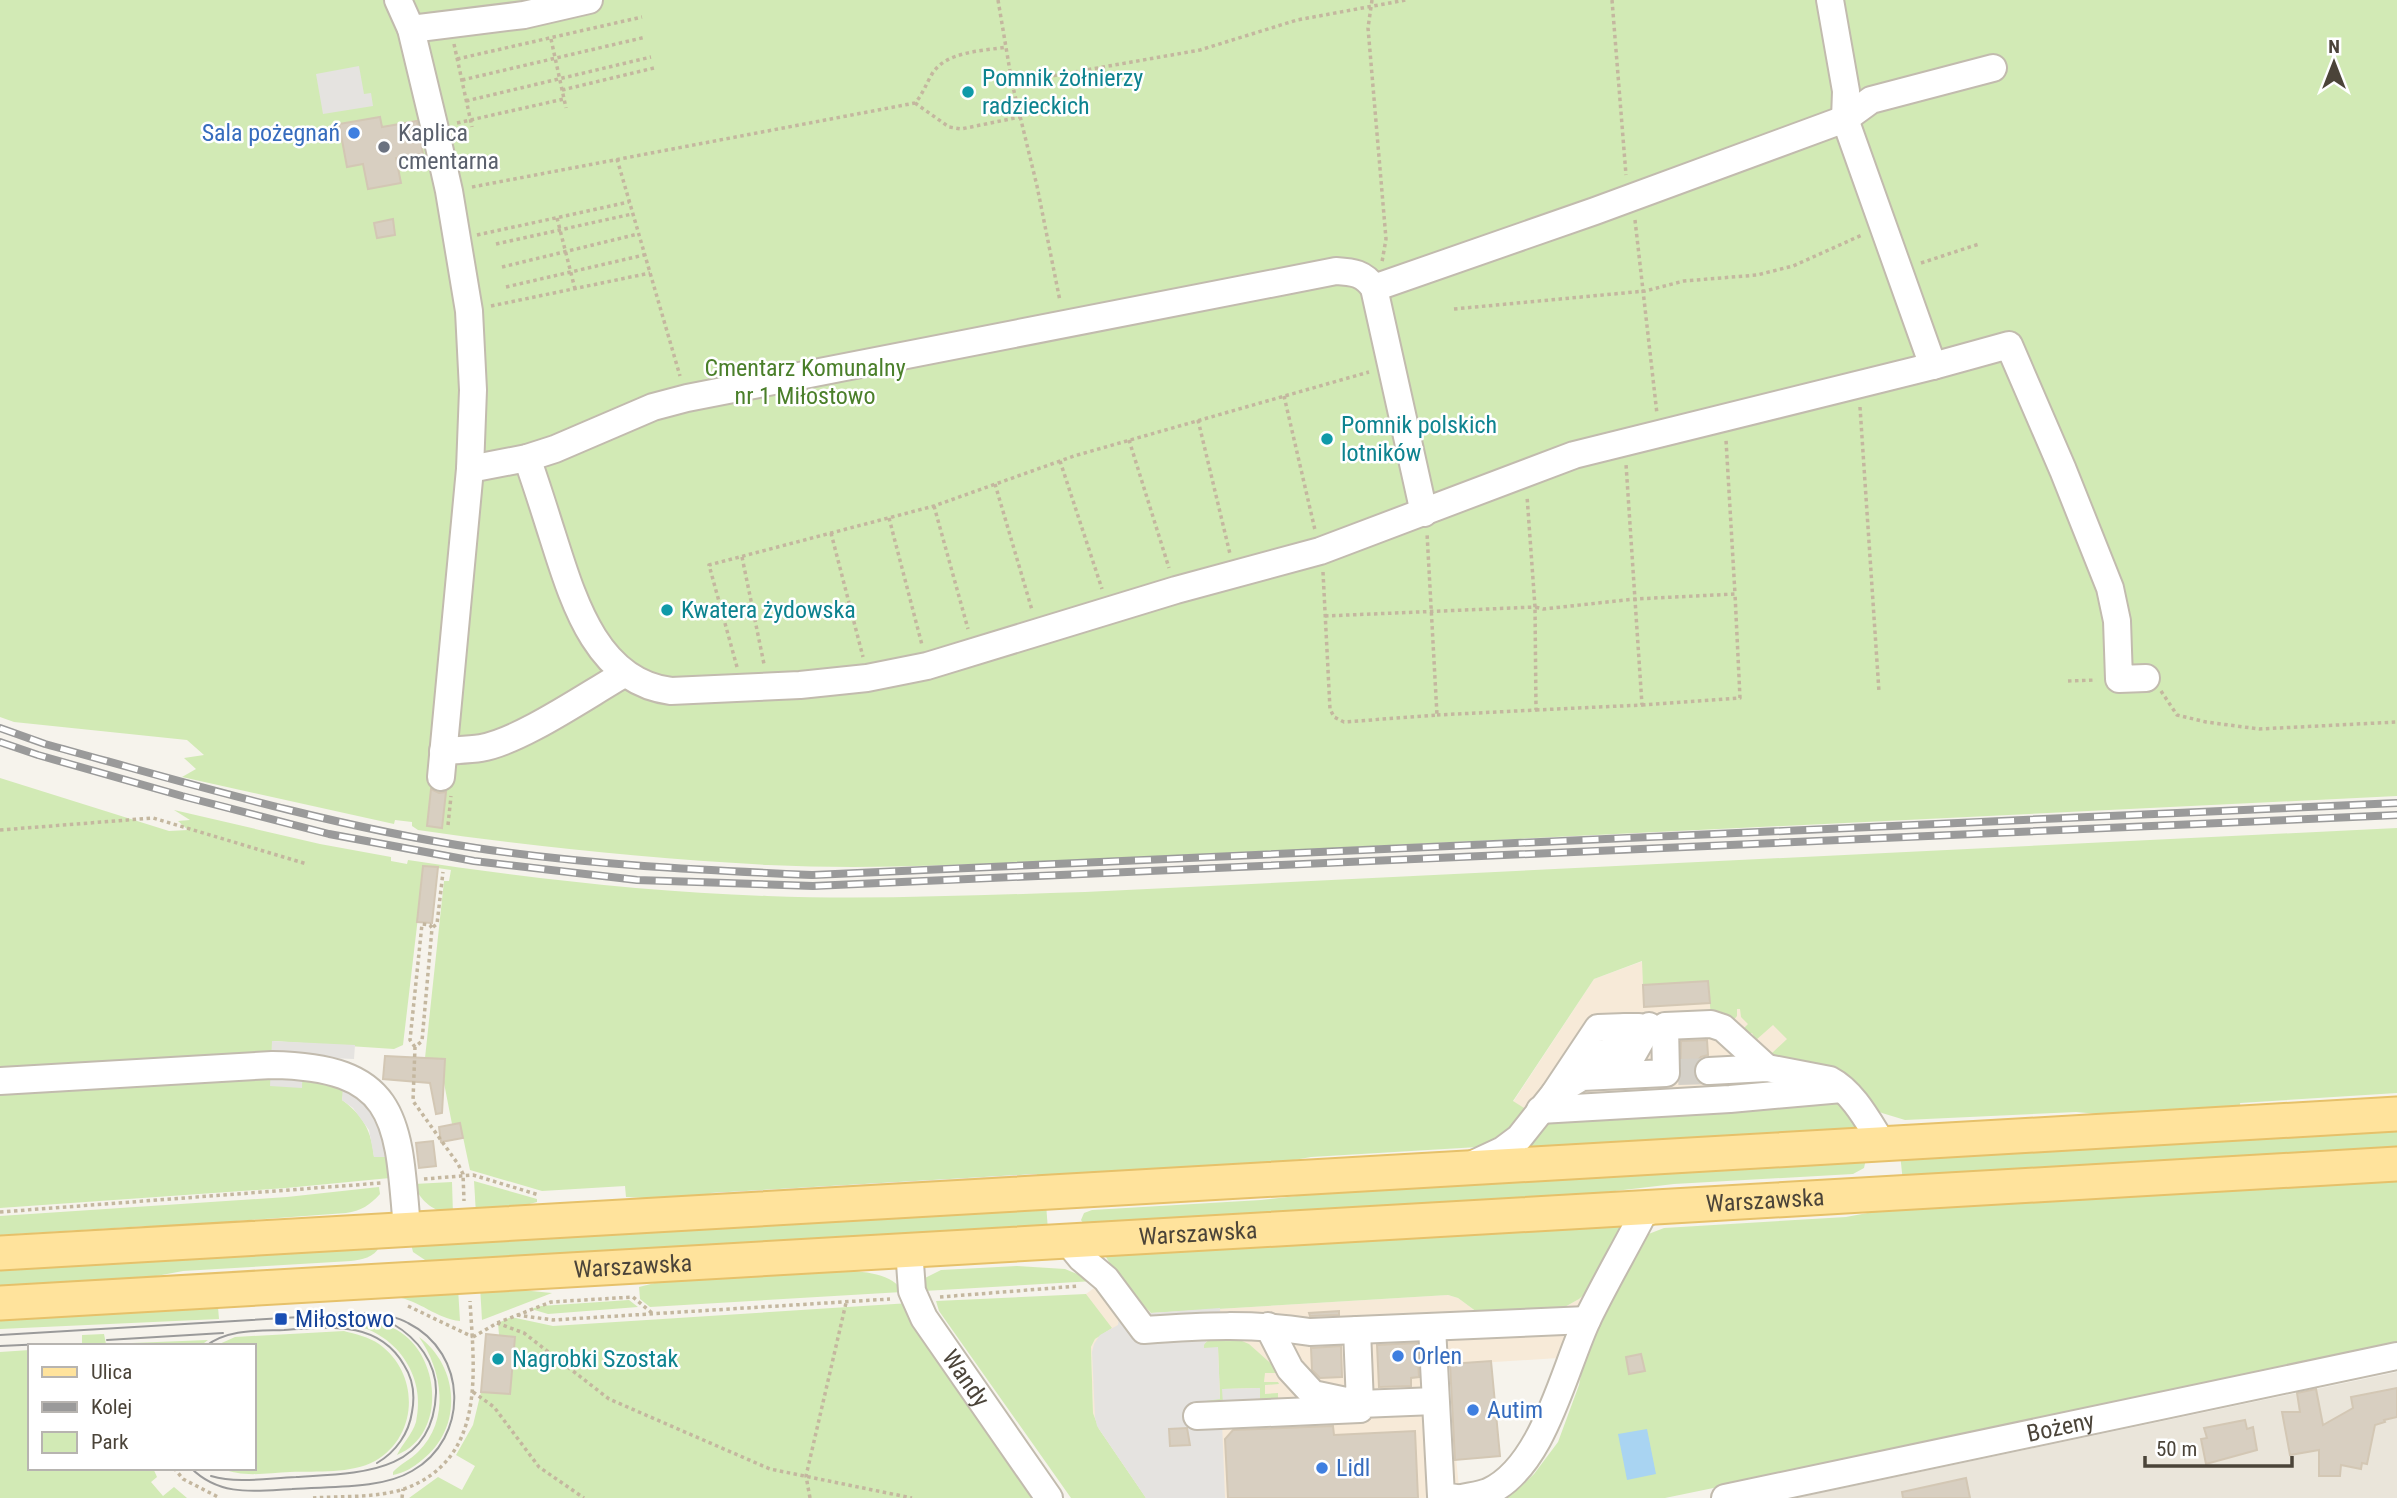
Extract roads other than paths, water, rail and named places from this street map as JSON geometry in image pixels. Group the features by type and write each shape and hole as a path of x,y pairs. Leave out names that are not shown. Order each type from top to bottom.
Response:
{"main road":[{"name":"Warszawska","path":"0,1253 2397,1114"},
{"path":"1882,1143 1885,1194"},
{"name":"Warszawska","path":"0,1303 2397,1164"},
{"path":"1067,1241 1066,1218 1069,1208 1080,1194 1090,1190"}],"street":[{"path":"398,0 411,29 435,129 449,191 469,311 473,390 470,469 442,764 530,728 624,674"},
{"path":"411,29 544,10 589,0"},
{"path":"1830,0 1846,91 1845,118 1933,366"},
{"path":"1374,288 1630,198 1845,118 1871,100 1993,68"},
{"path":"470,469 527,458 583,438 653,407 687,398 1336,271 1364,276 1374,288 1424,513"},
{"path":"527,458 574,601 591,634 624,674 652,689 671,691 769,687 867,678 927,666 1176,590 1320,551 1574,455 2009,345 2110,588 2117,621 2119,678 2146,678"},
{"path":"1458,1168 1483,1160 1511,1145 1527,1129 1598,1028 1711,1024 1723,1028 1767,1068"},
{"path":"1547,1102 1582,1077 1672,1073 1647,1026"},
{"path":"1608,1076 1647,1026"},
{"path":"0,1081 272,1065 324,1069 348,1075 363,1084 383,1106 394,1126 407,1229"},
{"path":"1709,1071 1767,1068 1819,1077 1837,1084 1863,1114 1882,1143"},
{"path":"1547,1102 1731,1100 1842,1089"},
{"path":"1462,1498 1483,1494 1495,1488 1524,1461 1547,1421 1587,1320 1643,1214 1661,1206"},
{"path":"1067,1241 1081,1258 1105,1279 1144,1331 1221,1325 1268,1326 1310,1332 1587,1320"},
{"name":"Wandy","path":"909,1249 915,1298 924,1318 1049,1498"},
{"path":"1268,1326 1290,1369 1313,1394 1360,1404 1436,1401"},
{"path":"1432,1326 1441,1496 1456,1498"},
{"path":"1197,1416 1360,1409 1357,1330"},
{"name":"Bożeny","path":"1725,1498 2397,1356"}],"water":[{"path":"1647,1429 1656,1474 1627,1480 1618,1434"}],"tunnel":[{"path":"1678,1072 1709,1071"}],"tram line":[{"path":"0,1335 372,1313 408,1323 428,1337 442,1354 451,1374 454,1396 452,1418 444,1438 431,1456 412,1471 399,1477 354,1486 251,1491 214,1484 193,1470"},
{"path":"211,1476 242,1480 344,1474 388,1464 407,1455 422,1440 432,1420 435,1382 424,1352 410,1336 393,1324"},
{"path":"209,1344 224,1336 244,1332 318,1328 351,1330 381,1340 393,1350 407,1370 413,1400 405,1434 396,1448 377,1463"},
{"path":"107,1340 223,1333"},
{"path":"0,1346 28,1345"}],"railway":[{"path":"0,728 45,744 259,802 421,839 518,854 602,863 813,875 2397,803"},
{"path":"0,742 182,796 329,834 474,861 637,880 813,886 2397,815"}],"place":[{"name":"Pomnik żołnierzy radzieckich","path":"968,92"},
{"name":"Sala pożegnań","path":"354,133"},
{"name":"Kaplica cmentarna","path":"384,147"},
{"name":"Pomnik polskich lotników","path":"1327,439"},
{"name":"Kwatera żydowska","path":"667,610"},
{"name":"Miłostowo","path":"281,1319"},
{"name":"Orlen","path":"1398,1356"},
{"name":"Nagrobki Szostak","path":"498,1359"},
{"name":"Autim","path":"1473,1410"},
{"name":"Lidl","path":"1322,1468"}],"park label":[{"name":"Cmentarz Komunalny nr 1 Miłostowo","path":"805,382"}]}
